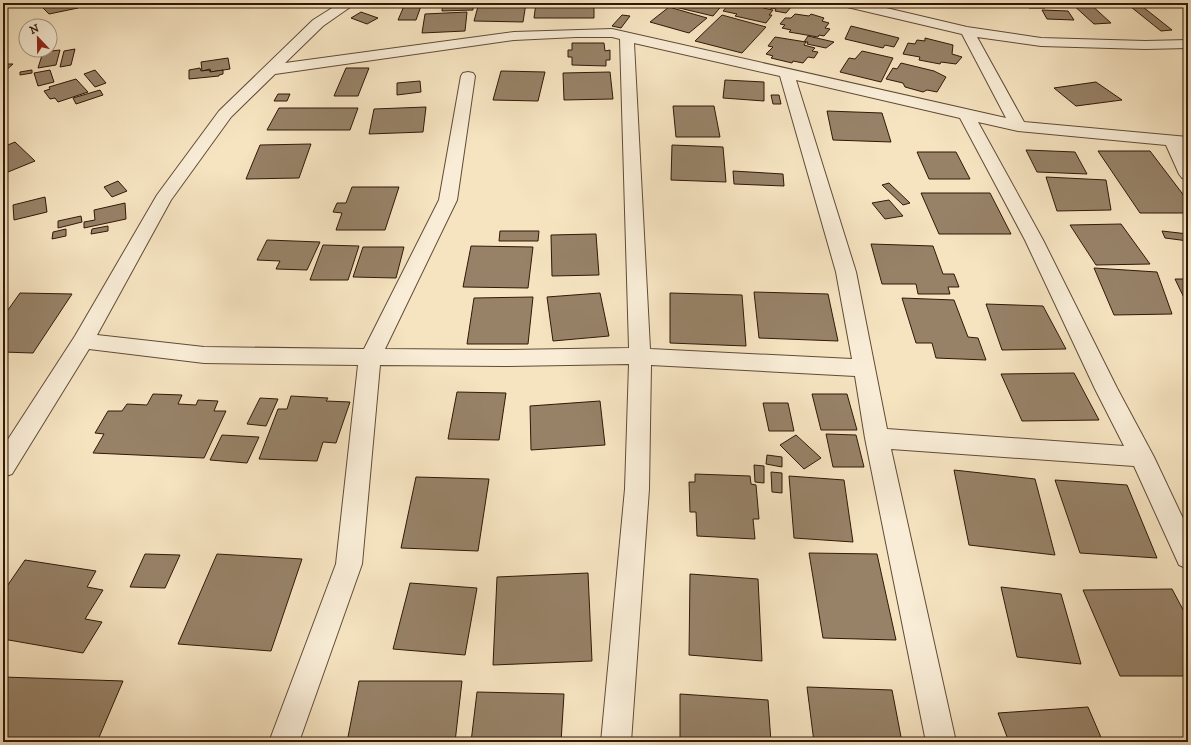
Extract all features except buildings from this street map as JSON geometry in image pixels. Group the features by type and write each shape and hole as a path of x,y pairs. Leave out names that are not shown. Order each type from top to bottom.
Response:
{"street":[{"path":"3,467 83,341 163,199 225,114 268,70 318,23 349,3"},
{"path":"848,3 966,31 1041,42 1145,45 1188,44"},
{"path":"966,31 1018,126"},
{"path":"268,70 514,36 612,33 968,116 1018,126 1180,142 1188,174"},
{"path":"616,742 637,490 640,356 627,37"},
{"path":"787,74 846,272 866,368 877,438 941,742"},
{"path":"284,742 348,564 370,358 448,200 468,76"},
{"path":"968,116 1034,240 1106,389 1142,457 1188,556"},
{"path":"83,341 204,355 370,358 640,356 866,368"},
{"path":"877,438 1142,457"}]}
